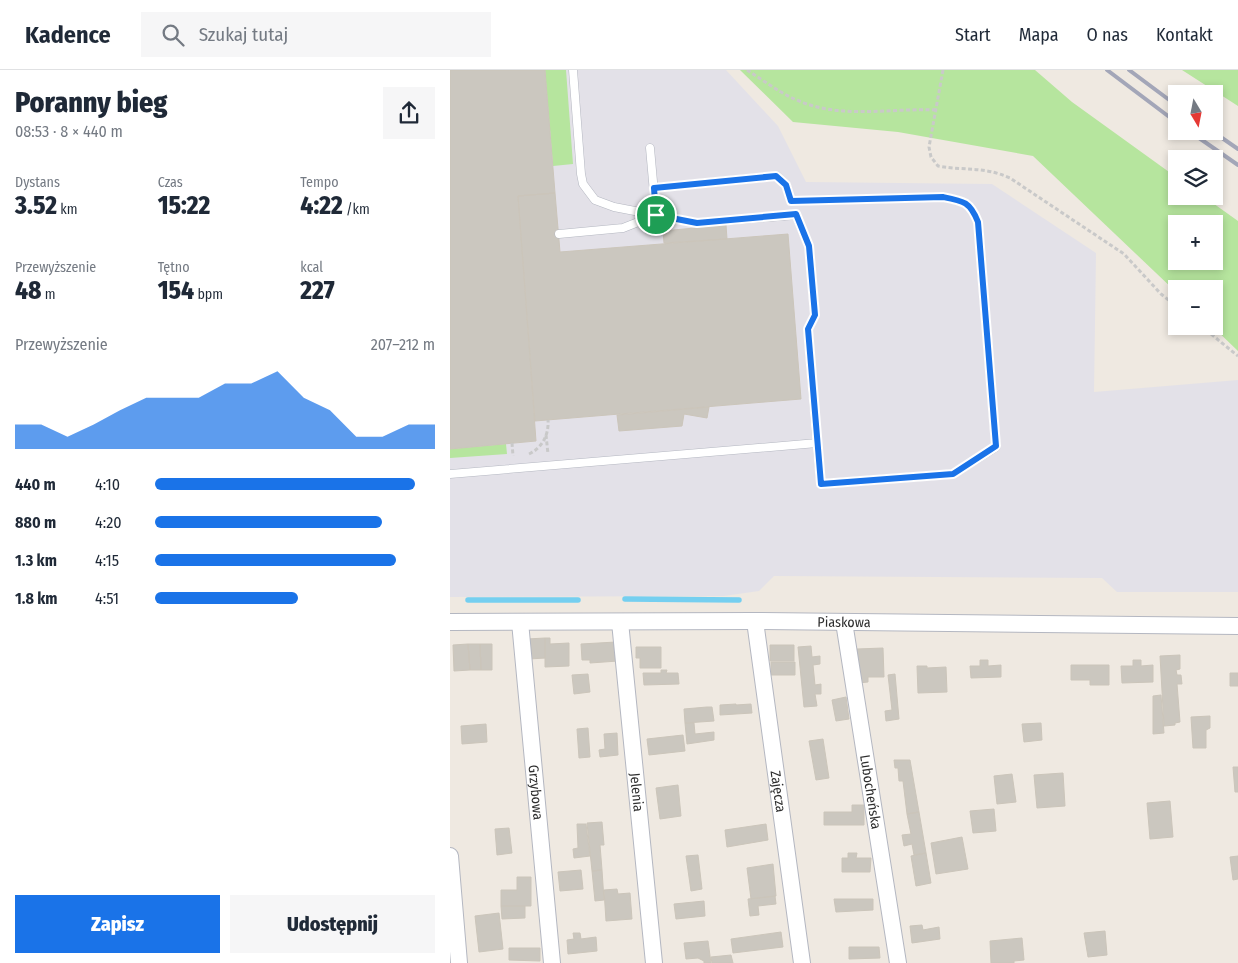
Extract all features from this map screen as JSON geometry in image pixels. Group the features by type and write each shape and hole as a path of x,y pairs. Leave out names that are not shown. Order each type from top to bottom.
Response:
{"street":[{"name":"Piaskowa","path":"450,622 755,621 1238,626"},
{"name":"Zajęcza","path":"755,621 802,963"},
{"name":"Grzybowa","path":"520,622 552,963"},
{"name":"Jelenia","path":"620,622 654,963"},
{"name":"Lubocheńska","path":"844,622 898,963"},
{"path":"450,856 459,963"}],"lane":[{"path":"573,70 581,174 588,193 604,205 697,223 796,214"},
{"path":"650,148 656,215"},
{"path":"654,188 776,176 786,185 791,201 809,246 815,315 808,329 821,484 953,474 996,446 978,222 972,208 961,200 943,197 791,201"},
{"path":"559,234 623,228 656,215"},
{"path":"450,474 817,443"}],"path":[{"path":"747,70 782,92 806,104 836,111 936,110"},
{"path":"943,70 930,147 931,157 938,166 978,168 994,171 1010,178 1124,254 1168,300"},
{"path":"1212,335 1238,356"},
{"path":"526,456 537,451 542,445 549,427 548,420"},
{"path":"512,443 514,457"},
{"path":"504,458 520,456"}],"shaded area":[{"path":"450,70 726,70 778,126 806,182 992,184 1096,253 1094,392 1238,380 1238,592 1117,592 1102,578 774,576 759,591 724,596 450,597"}],"green space":[{"path":"545,70 566,70 573,164 553,166"},
{"path":"740,70 1035,70 1072,102 1168,171 1168,205 1216,205 1238,221 1238,351 1221,335 1223,335 1223,280 1168,280 1168,284 1033,156 898,132 793,122"},
{"path":"1182,70 1238,70 1238,106 1223,96 1223,85 1205,85"},
{"path":"506,444 507,454 450,458 450,449"}],"building":[{"path":"450,70 545,70 555,193 518,196 536,441 450,449"},
{"path":"555,193 560,252 788,234 801,399 535,421 518,196"},
{"path":"726,225 727,239 664,243 663,231"},
{"path":"709,407 707,418 684,414 682,426 619,431 617,415"},
{"path":"545,638 545,658 529,659 527,639"},
{"path":"545,638 550,638 550,644 569,643 569,666 545,667"},
{"path":"616,642 618,661 590,663 590,660 582,660 581,644"},
{"path":"468,644 470,670 454,671 453,645"},
{"path":"468,644 480,644 481,670 470,670"},
{"path":"480,644 492,644 492,670 481,670"},
{"path":"770,645 794,645 794,661 770,661"},
{"path":"811,646 812,657 820,656 820,664 813,665 815,685 821,684 821,694 815,694 817,706 804,707 798,647"},
{"path":"636,647 661,647 661,668 640,668 640,658 636,658"},
{"path":"883,648 884,677 868,677 868,682 858,683 857,649"},
{"path":"1180,655 1180,669 1176,670 1177,675 1181,675 1182,684 1177,684 1180,722 1175,723 1175,725 1164,726 1160,656"},
{"path":"980,660 988,660 988,666 1001,665 1001,677 971,678 970,666 980,666"},
{"path":"1133,660 1141,660 1141,666 1153,665 1153,682 1122,683 1121,666 1133,666"},
{"path":"771,662 795,662 795,675 771,675"},
{"path":"1071,665 1109,665 1109,685 1090,685 1090,680 1071,680"},
{"path":"917,666 927,666 927,668 946,667 947,692 918,693"},
{"path":"661,670 667,670 666,673 678,673 679,684 644,685 643,673 661,673"},
{"path":"1230,673 1238,673 1238,686 1230,686"},
{"path":"588,674 590,692 574,694 572,675"},
{"path":"895,674 899,719 886,721 885,711 892,710 888,675"},
{"path":"1161,695 1164,733 1153,734 1153,696"},
{"path":"846,697 849,719 836,721 832,700"},
{"path":"751,704 752,713 720,715 720,705"},
{"path":"712,707 714,721 685,723 684,709"},
{"path":"1210,716 1210,728 1206,730 1206,748 1193,748 1191,717"},
{"path":"685,723 694,723 695,734 714,732 714,740 687,744"},
{"path":"1041,723 1042,740 1024,742 1022,724"},
{"path":"486,724 487,742 462,744 461,726"},
{"path":"588,728 590,757 579,758 577,729"},
{"path":"617,733 618,755 600,757 599,750 605,749 604,734"},
{"path":"683,735 685,751 649,755 647,739"},
{"path":"823,739 829,778 816,780 809,741"},
{"path":"894,760 910,760 919,812 907,814 903,781 899,781 898,768 895,768"},
{"path":"1233,767 1238,767 1238,792 1235,792"},
{"path":"1063,773 1065,806 1037,808 1034,775"},
{"path":"1012,774 1016,802 997,804 994,776"},
{"path":"678,785 681,816 660,819 656,788"},
{"path":"1170,801 1173,837 1150,839 1147,803"},
{"path":"852,805 864,805 864,825 824,825 824,812 852,812"},
{"path":"994,809 996,831 973,833 970,811"},
{"path":"919,812 926,853 914,855 912,844 904,846 902,835 911,834 907,814"},
{"path":"602,822 604,845 600,845 602,870 592,871 587,823"},
{"path":"577,824 586,824 590,856 574,858 573,849 578,848"},
{"path":"766,824 768,840 727,847 725,830"},
{"path":"509,828 512,853 497,855 495,829"},
{"path":"962,837 968,869 936,874 931,843"},
{"path":"848,853 857,853 856,858 871,858 870,872 842,872 842,858 848,858"},
{"path":"926,853 931,883 916,886 911,856"},
{"path":"698,855 702,889 691,891 686,856"},
{"path":"1238,856 1238,879 1233,880 1230,857"},
{"path":"773,864 776,896 751,899 747,868"},
{"path":"581,870 583,889 560,891 558,872"},
{"path":"602,870 604,900 595,901 592,871"},
{"path":"517,877 531,877 531,906 501,906 501,890 517,890"},
{"path":"617,889 618,894 630,893 632,919 606,921 604,890"},
{"path":"775,896 776,904 758,906 759,915 750,916 748,899"},
{"path":"834,899 873,899 873,910 836,912"},
{"path":"704,901 705,916 676,919 674,904"},
{"path":"501,906 525,906 525,918 502,919"},
{"path":"499,913 503,949 479,952 475,916"},
{"path":"922,925 923,930 939,927 940,939 912,943 910,926"},
{"path":"1105,931 1107,955 1088,957 1084,933"},
{"path":"781,932 783,947 733,953 731,939"},
{"path":"573,933 580,933 581,939 596,937 597,951 568,954 567,940 574,939"},
{"path":"1022,938 1024,960 1014,961 1014,963 991,963 990,941"},
{"path":"708,941 711,963 704,963 704,961 698,958 686,959 684,943"},
{"path":"849,947 879,947 880,958 849,959"},
{"path":"509,948 540,948 540,961 509,960"},
{"path":"731,955 733,963 712,963 711,957"}],"waterway":[{"path":"625,599 739,600"},
{"path":"468,600 578,600"}],"railway":[{"path":"1107,70 1168,116"},
{"path":"1129,70 1168,99"},
{"path":"1223,139 1238,149"},
{"path":"1202,140 1238,165"}],"route":[{"path":"776,176 786,185 791,201 943,197 961,200 972,208 978,222 996,446 953,474 821,484 808,329 815,315 809,246 796,214 697,223 656,215 654,188 776,176"}]}
